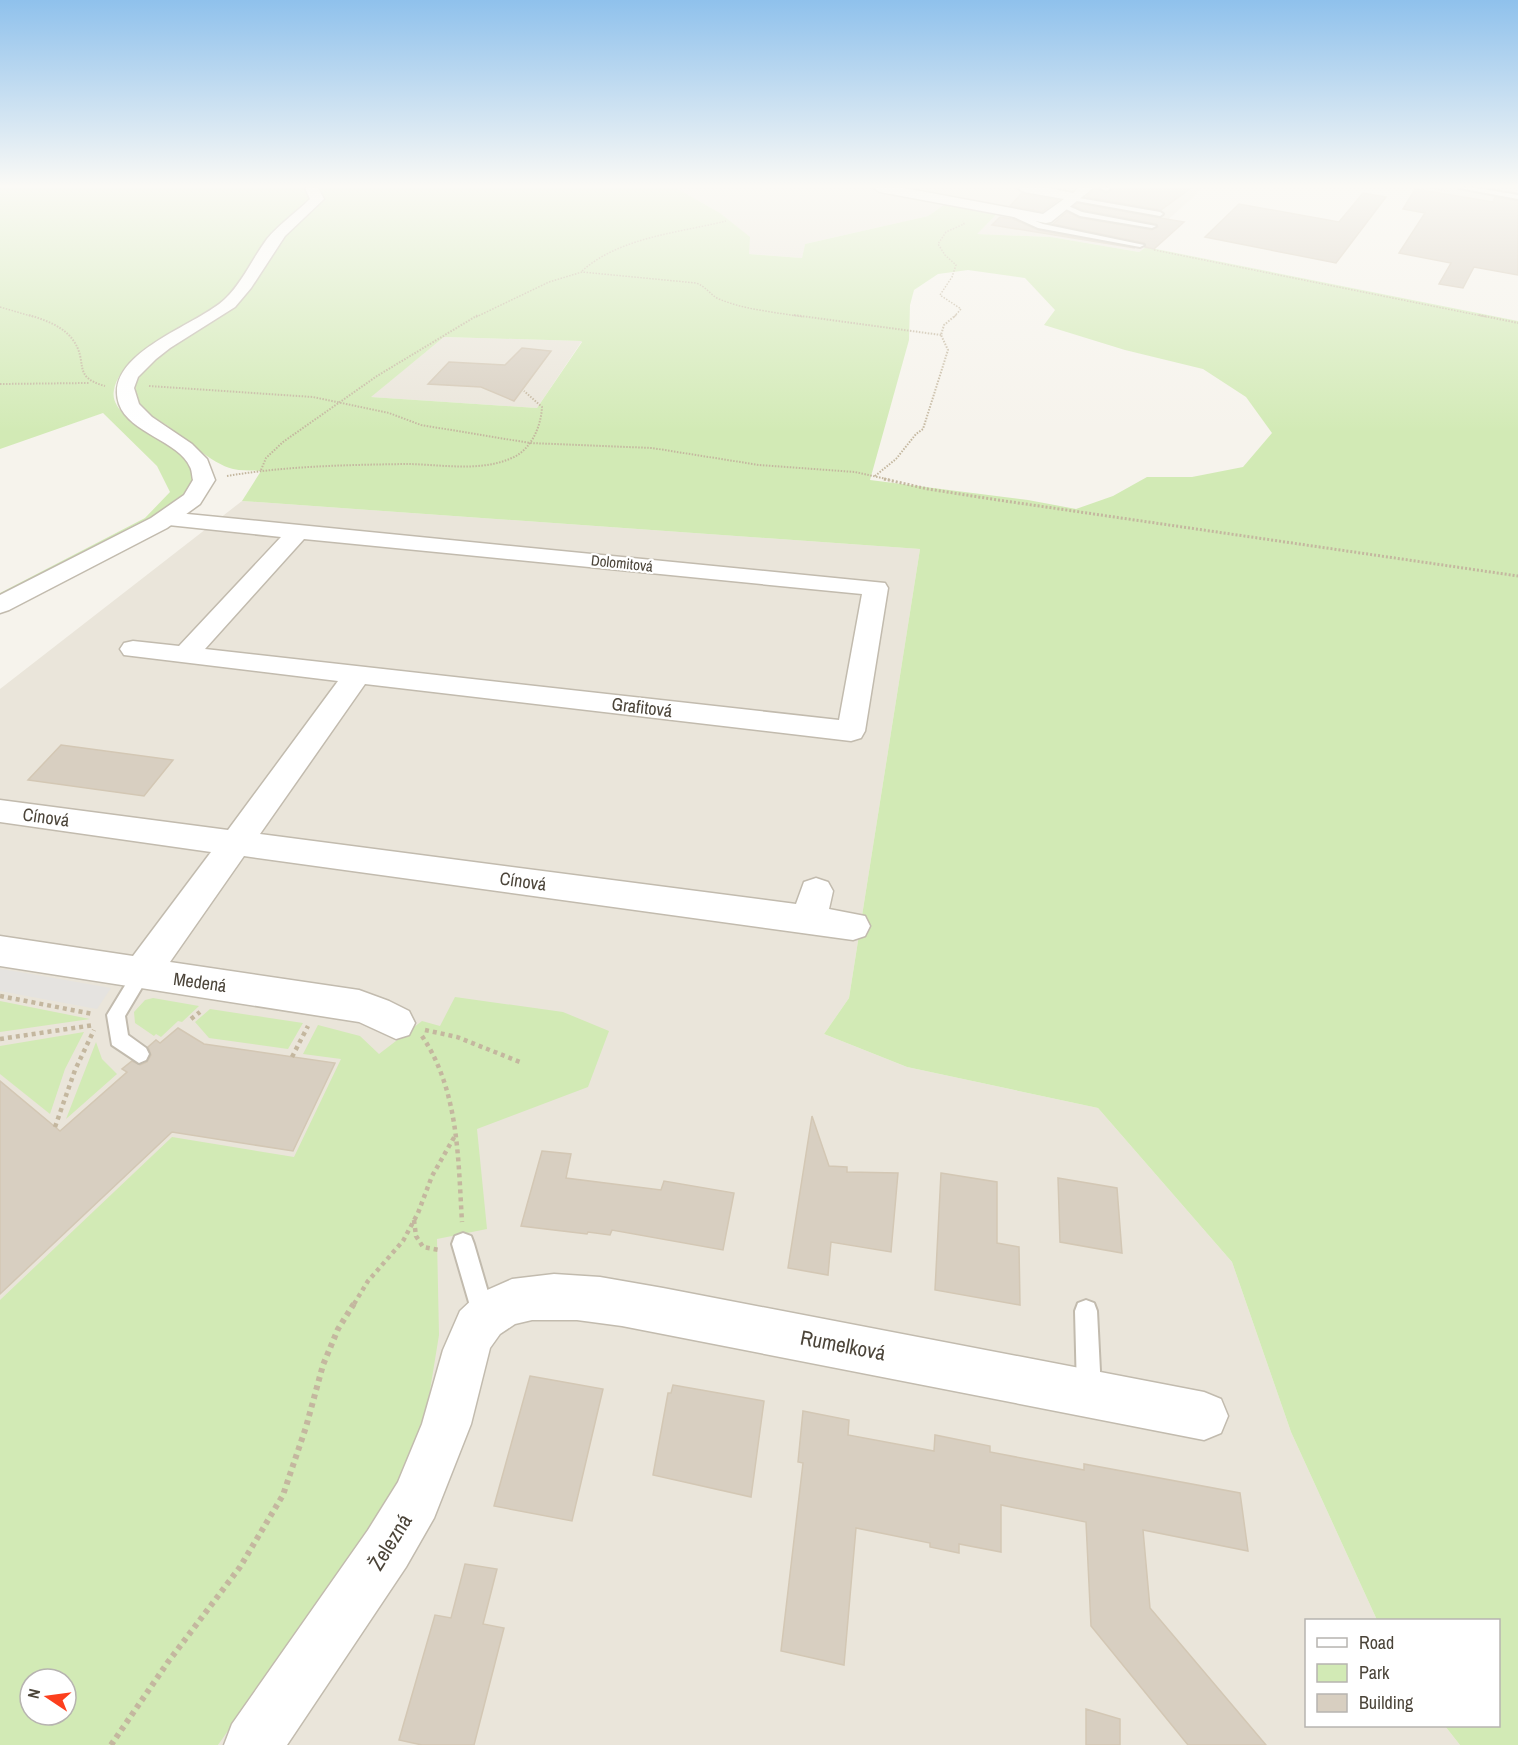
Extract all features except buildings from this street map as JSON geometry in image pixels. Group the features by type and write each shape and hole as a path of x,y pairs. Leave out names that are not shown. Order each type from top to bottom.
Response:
{"street":[{"path":"0,605 168,519 195,497 203,480 203,472 195,456 142,419 127,405 124,387 134,370 153,352 220,310 238,295 255,269"},
{"name":"Dolomitová","path":"168,519 876,588 864,656"},
{"path":"185,655 299,531"},
{"name":"Grafitová","path":"133,649 850,731 864,656"},
{"path":"141,974 358,674"},
{"name":"Cínová","path":"0,811 236,843 813,905 853,926"},
{"name":"Medená","path":"0,951 359,1006 396,1023"},
{"name":"Rumelková","path":"484,1318 493,1310 523,1298 552,1297 601,1301 1204,1416"},
{"name":"Železná","path":"253,1745 384,1553 416,1500 452,1408 463,1358 471,1335 484,1318"}],"lane":[{"path":"139,1054 119,1039 116,1015 141,974"},
{"path":"463,1245 484,1318"},
{"path":"1086,1311 1089,1393"}],"path":[{"path":"874,476 896,459 916,434 923,429 948,350 941,335 944,325 961,309 940,295 954,269"},
{"path":"1254,269 1518,323"},
{"path":"261,470 262,463 269,453 396,365 493,307 549,282 582,272 696,283 705,286 716,298 747,308 856,325 941,335"},
{"path":"0,307 39,319 66,333 76,343 82,359 82,375 92,384"},
{"path":"0,384 153,386 174,390 313,397 389,413 421,424 530,443 652,448 759,465 855,471 928,489 987,499 1518,576"},
{"path":"203,480 261,470 324,466 478,464 512,458 522,453 530,443 542,417 542,407 524,391"},
{"path":"0,996 98,1015 92,1038 75,1070 55,1127"},
{"path":"0,1039 96,1024"},
{"path":"414,1219 416,1236 423,1247 435,1251 463,1245 456,1134 449,1099 433,1049 416,1028 457,1037 520,1062"},
{"path":"292,1057 299,1043"},
{"path":"111,1745 168,1662 240,1567 283,1495 306,1427 323,1365 338,1329 368,1281 403,1241 432,1176 456,1134"}],"shaded area":[{"path":"444,337 582,341 537,408 370,397"},
{"path":"242,501 920,549 849,998 824,1034 907,1067 1098,1108 1232,1262 1291,1432 1377,1619 1305,1619 1305,1727 1446,1727 1460,1745 218,1745 229,1727 0,1450 0,689"},
{"path":"0,969 111,988 97,1009 0,991"}],"green space":[{"path":"0,269 1259,269 1518,321 1518,1745 1460,1745 1446,1727 1500,1727 1500,1619 1377,1619 1291,1432 1232,1262 1098,1108 907,1067 824,1034 849,998 920,549 242,501 261,471 233,469 216,462 148,412 140,405 136,396 137,382 147,368 162,354 223,313 251,289 236,289 206,312 167,335 133,360 121,375 114,390 116,403 125,415 185,459 192,473 190,488 185,496 160,516 0,599 0,593 145,518 170,492 157,466 103,413 0,449","holes":["968,270 1025,278 1055,310 1044,325 1125,350 1203,369 1246,397 1272,433 1243,467 1192,477 1147,477 1113,496 1076,509 1028,500 870,480 909,340 910,305 914,290 938,274","444,337 581,341 537,408 371,397"]},
{"path":"455,997 563,1012 609,1031 588,1087 477,1129 487,1229 437,1239 439,1335 425,1421 385,1509 218,1745 0,1745 0,1300 172,1137 294,1157 341,1059 303,1054 318,1025 360,1036 379,1054 422,1021 440,1026"},
{"path":"153,998 199,1006 161,1037 156,1034 154,1036 135,1023 134,1012 145,1000"},
{"path":"0,1001 90,1019 0,1032"},
{"path":"210,1009 303,1023 288,1049 209,1038 195,1022"},
{"path":"84,1032 65,1069 50,1114 0,1074 0,1046"},
{"path":"96,1042 102,1059 117,1074 66,1119"}]}
